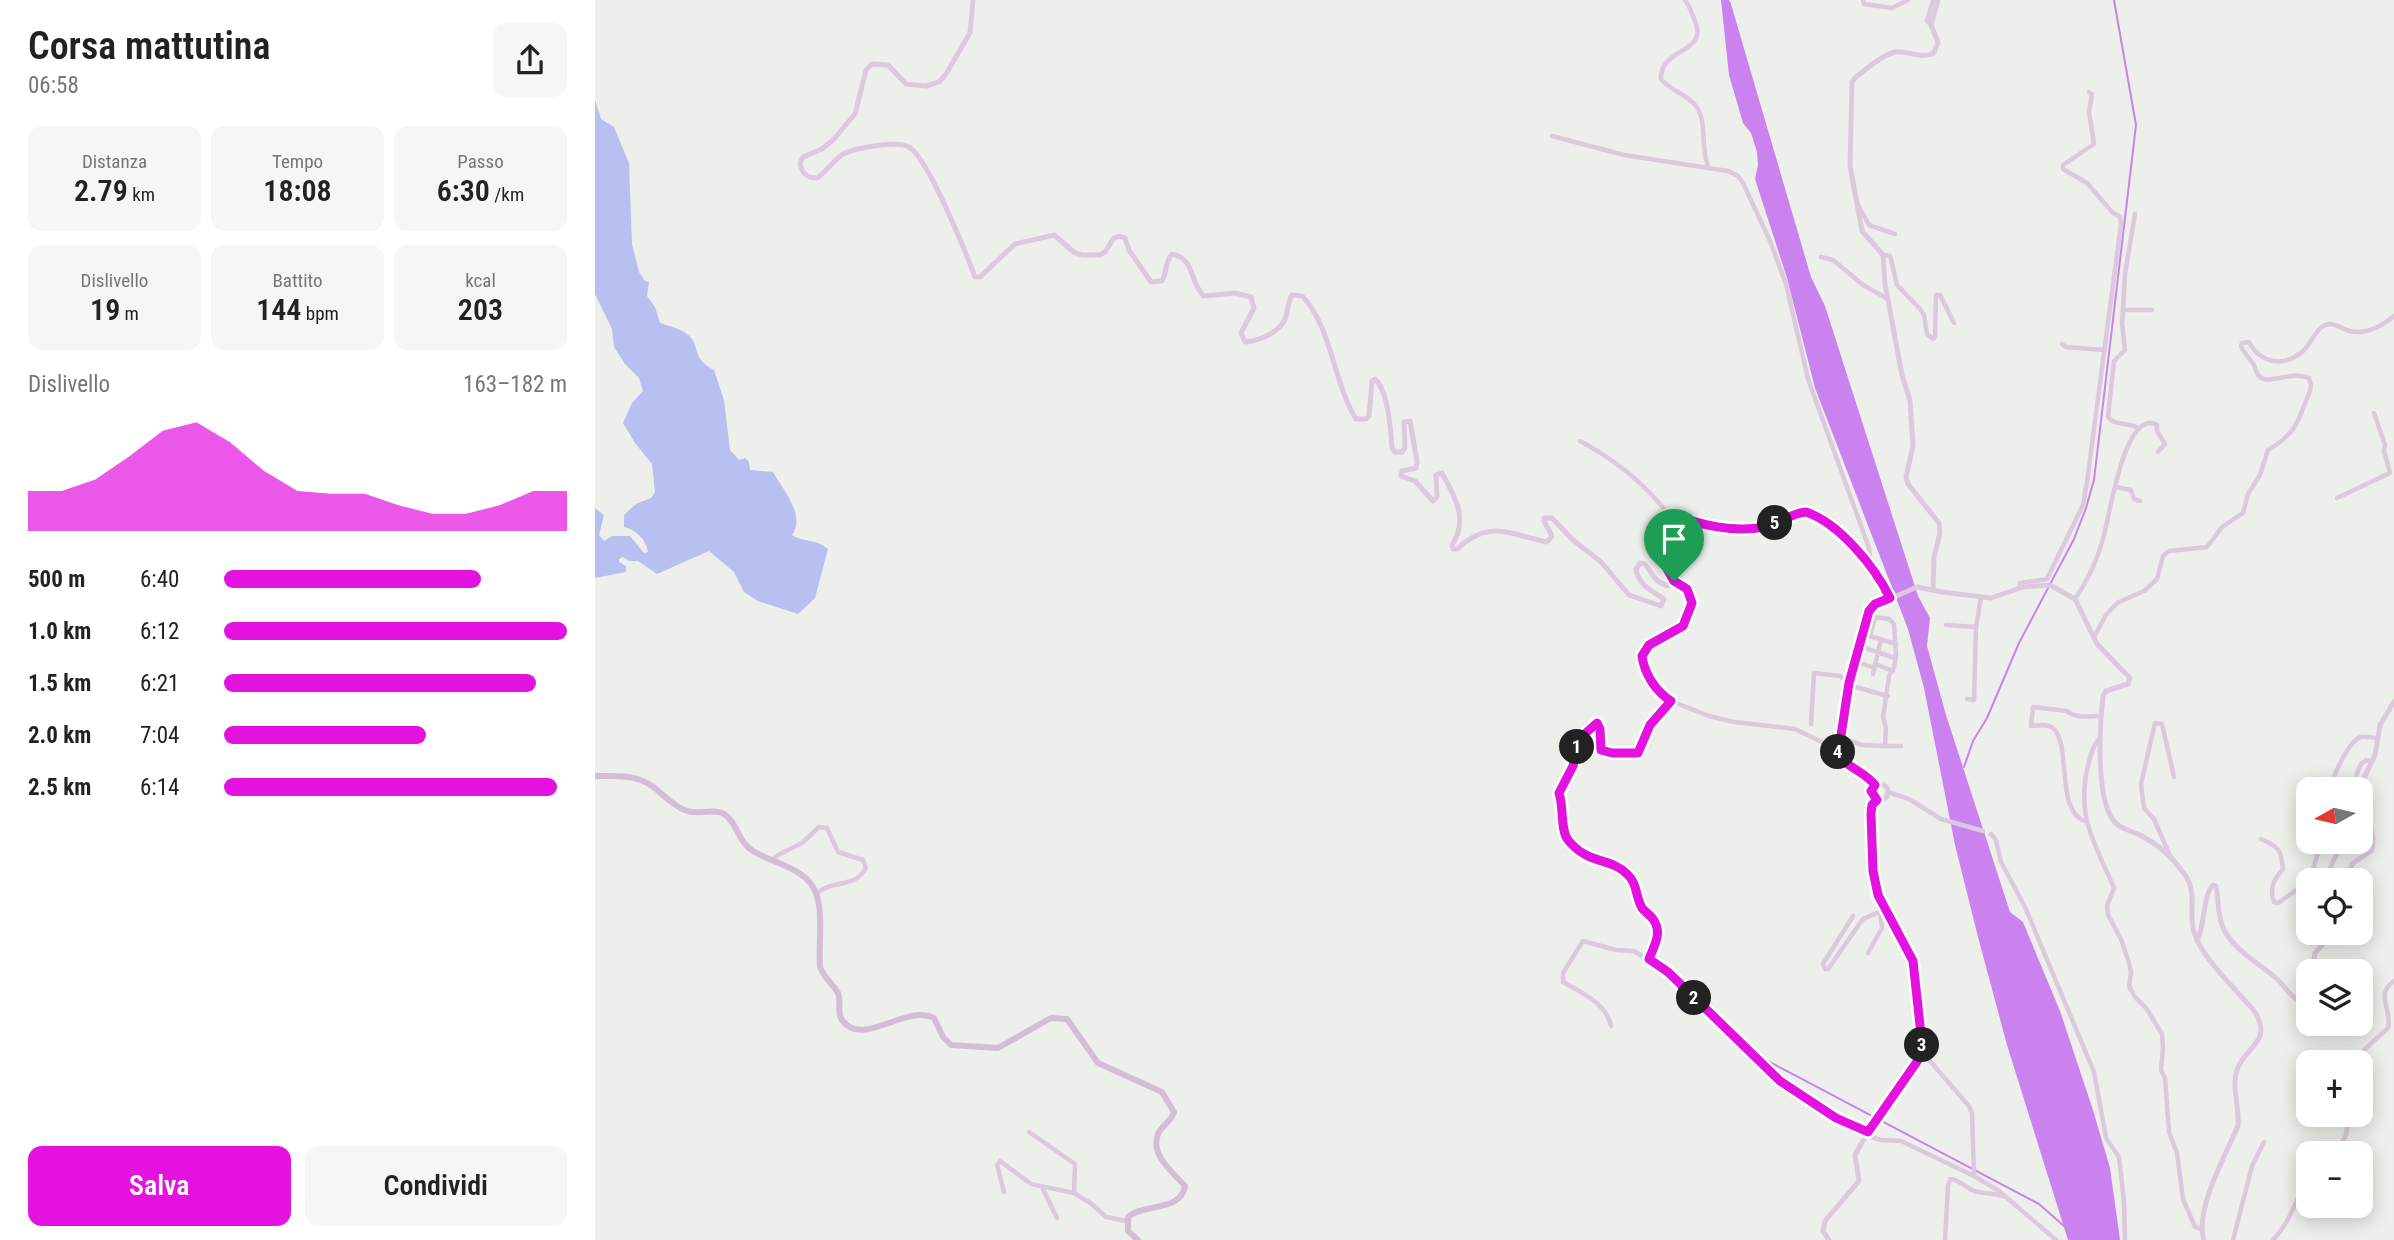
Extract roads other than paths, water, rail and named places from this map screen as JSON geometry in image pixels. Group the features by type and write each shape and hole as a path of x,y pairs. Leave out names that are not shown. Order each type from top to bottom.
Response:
{"main road":[{"path":"595,776 636,778 650,784 686,811 719,812 726,815 745,844 753,851 802,875 816,894 822,974 839,996 840,1015 850,1027 865,1030 924,1014 934,1018 943,1037 951,1045 988,1048 1006,1045 1051,1018 1062,1017 1071,1023 1098,1063 1162,1092 1174,1112 1173,1118 1157,1136 1159,1154 1167,1168 1185,1186 1185,1190 1177,1200 1132,1213 1126,1221 1128,1231 1138,1240"}],"street":[{"path":"973,0 969,33 939,82 916,87 906,83 888,65 872,64 866,70 855,114 834,139 822,149 803,158 800,163 804,174 817,178 831,162 848,152 891,144 910,147 918,155 938,193 975,277 980,277 1015,244 1054,235 1075,253 1100,255 1114,238 1119,236 1125,237 1129,250 1151,282 1162,281 1172,254 1184,258 1197,289 1204,296 1235,293 1251,297 1254,309 1241,332 1245,342 1276,330 1286,319 1292,295 1302,296 1314,313 1341,388 1356,419 1366,419 1369,416 1372,381 1375,379 1380,386 1391,426 1392,448 1395,452 1402,452 1405,447 1404,422 1410,421 1416,468 1402,471 1401,476 1415,481 1433,501 1437,497 1436,475 1442,473 1455,496 1460,520 1459,535 1451,545 1453,549 1474,535 1495,531 1508,531 1547,542 1552,536 1543,523 1544,518 1548,517 1601,562 1635,599 1658,607 1663,604 1664,599 1647,589 1637,575 1636,567 1640,563 1645,564 1653,578 1661,584 1668,586 1674,581"},
{"path":"1685,0 1698,28 1698,37 1693,44 1669,60 1662,68 1661,79 1685,94 1698,110 1708,167"},
{"path":"1863,0 1868,6 1892,8 1908,0"},
{"path":"1935,0 1931,25 1938,42 1934,53 1919,56 1898,52 1889,54 1852,82 1850,166 1862,231 1883,255 1890,256 1896,285 1924,315 1927,334 1933,339 1935,337 1936,295 1940,295 1954,323"},
{"path":"2021,587 2020,583 2047,579 2083,505 2105,350 2120,217 2112,212 2087,183 2063,169 2063,165 2094,144 2089,112 2092,94 2089,92"},
{"path":"1552,136 1599,150 1708,167 1738,176 1770,241 1786,284 1808,379 1869,548 1871,565"},
{"path":"1857,204 1869,225 1895,234"},
{"path":"2135,214 2125,274 2122,323 2125,350 2114,361 2108,418 2112,422 2138,429"},
{"path":"1883,255 1888,300 1902,375 1910,400 1913,446 1906,477 1908,484 1939,523 1933,590"},
{"path":"1821,257 1833,260 1863,285 1888,300"},
{"path":"2123,310 2152,310"},
{"path":"2094,638 2106,615 2117,603 2144,591 2157,579 2163,556 2169,551 2199,550 2207,547 2222,527 2239,517 2251,487 2260,475 2268,450 2286,439 2293,431 2310,391 2309,378 2296,374 2263,380 2245,355 2242,343 2249,342 2256,354 2266,360 2275,361 2300,353 2325,325 2332,324 2363,332 2374,329 2394,316"},
{"path":"2062,344 2066,347 2105,350"},
{"path":"2337,498 2390,472 2385,445 2374,413"},
{"path":"2075,599 2092,571 2103,541 2125,453 2138,429 2146,423 2157,425 2157,431 2165,444 2158,452"},
{"path":"1580,441 1617,463 1660,502 1669,514 1692,522 1747,528 1764,527 1806,512 1825,522 1871,565 1891,597"},
{"path":"2385,445 2394,442"},
{"path":"2116,487 2131,490 2134,499 2140,501"},
{"path":"1669,514 1651,537 1674,581 1690,594 1692,603 1683,626 1649,645 1642,656 1643,664 1656,689 1671,701 1709,716 1734,722 1795,729 1832,747 1843,761 1868,775 1875,785 1886,786 1888,792 1885,799 1877,800 1872,805 1871,814 1873,871 1882,928 1868,953"},
{"path":"1866,635 1871,607 1917,587 1991,598 2021,587 2050,585 2075,599 2094,638 2110,659 2130,677 2128,684 2106,691 2103,696 2099,739 2101,776 2112,818 2117,824 2155,844 2186,876 2192,888 2192,923 2197,941 2261,1022 2257,1044 2240,1063 2237,1072 2235,1082 2238,1126 2204,1208 2204,1240"},
{"path":"1967,699 1974,700 1976,627 1980,597"},
{"path":"1838,755 1839,737 1855,661 1873,620 1879,615 1894,624 1896,644 1896,658 1889,676 1883,717 1886,728 1885,746"},
{"path":"1946,625 1976,627"},
{"path":"1866,635 1896,644"},
{"path":"1874,669 1881,639"},
{"path":"1860,646 1896,658"},
{"path":"1855,661 1874,669 1893,671"},
{"path":"1811,724 1814,673 1840,676 1849,684 1888,696"},
{"path":"1649,959 1658,930 1655,922 1641,907 1637,888 1627,873 1580,854 1566,838 1563,830 1563,804 1559,793 1573,766 1579,739 1595,723 1599,724 1601,750 1612,753 1638,753 1650,725 1671,701"},
{"path":"2350,868 2372,850 2373,839 2361,784 2372,762 2380,725 2394,702"},
{"path":"2086,821 2080,819 2073,809 2063,775 2057,736 2053,729 2046,725 2031,726 2031,715 2033,707 2067,711 2081,716 2101,716"},
{"path":"2170,857 2154,819 2144,808 2141,784 2155,723 2162,724 2174,776"},
{"path":"1839,737 1862,745 1901,746"},
{"path":"2333,777 2353,742 2362,737 2378,738"},
{"path":"2099,739 2095,743 2086,776 2086,821 2114,888 2106,906 2129,963 2129,986 2134,997 2146,1007 2162,1034 2161,1070 2165,1078 2169,1132 2177,1153 2183,1199 2195,1227 2202,1228"},
{"path":"2358,777 2361,764 2366,760 2372,762"},
{"path":"1875,785 1871,791 1877,800"},
{"path":"1888,792 1909,799 1941,819 1983,831"},
{"path":"773,860 802,843 820,827 827,828 838,852 863,860 866,868 854,881 826,887 816,894"},
{"path":"1991,834 1996,840 2001,862 2030,919 2094,1072 2106,1138 2119,1157 2125,1240"},
{"path":"2261,839 2277,846 2281,854 2283,869 2272,885 2274,902 2279,903 2296,891"},
{"path":"2197,941 2203,925 2208,891 2213,885 2216,886 2223,929 2232,941 2296,999"},
{"path":"1878,895 1913,961 1923,1053 1969,1106 1973,1122 1974,1175"},
{"path":"1853,916 1823,964 1825,969 1828,969 1863,919 1879,912"},
{"path":"1611,1026 1610,1019 1593,1000 1563,982 1563,973 1580,943 1585,941 1616,950 1634,951 1649,959 1668,972 1780,1081 1836,1118 1868,1132"},
{"path":"2364,1050 2388,1028 2389,1015 2383,999 2388,985 2394,981"},
{"path":"1828,1240 1823,1231 1825,1221 1859,1181 1855,1155 1923,1053"},
{"path":"1836,1118 1843,1126 1855,1132 1881,1140 1901,1141 1974,1175 1999,1191 2056,1240"},
{"path":"1029,1132 1073,1160 1076,1169 1074,1193"},
{"path":"2233,1240 2252,1166 2264,1142"},
{"path":"1004,1192 997,1165 1000,1161 1023,1180 1043,1188 1074,1193 1106,1217 1126,1221"},
{"path":"1945,1240 1948,1181 1954,1178 1974,1191 1990,1192 2004,1197"},
{"path":"1043,1188 1056,1217"},
{"path":"2273,1240 2286,1226 2296,1205"}],"waterway":[{"path":"1964,767 1973,741 1987,718 2019,643 2074,539 2094,480 2136,125 2114,0"},
{"path":"1766,1060 2039,1204 2064,1226"}]}
